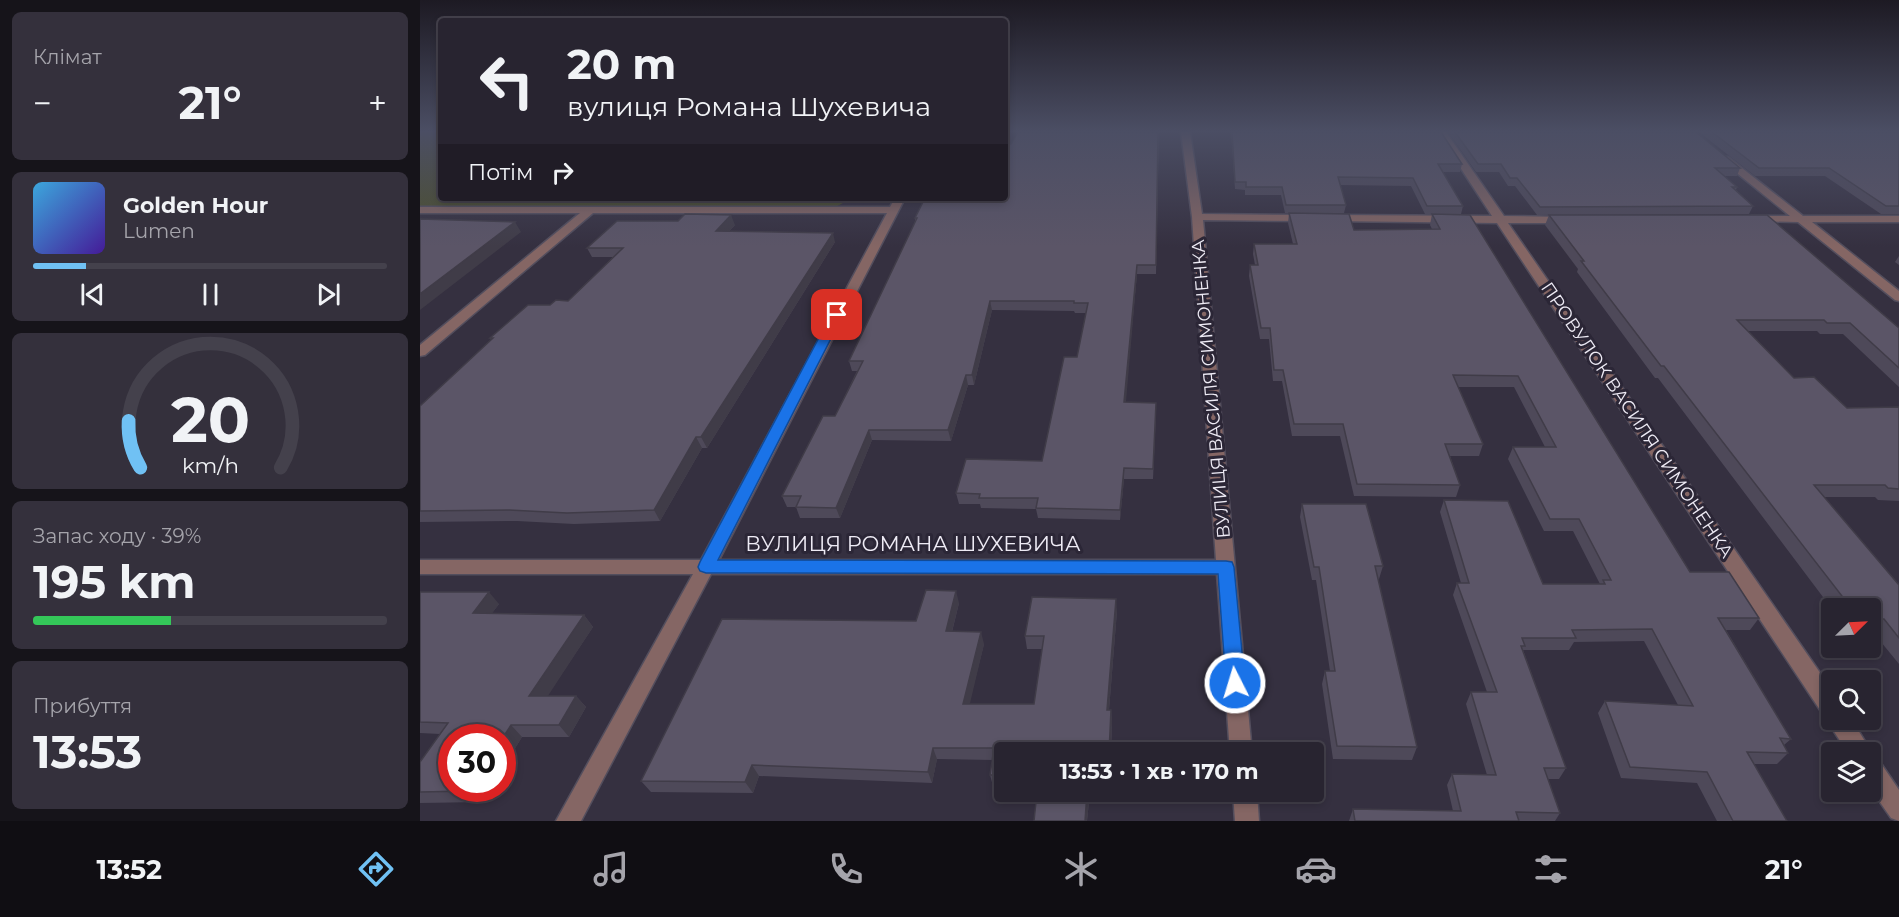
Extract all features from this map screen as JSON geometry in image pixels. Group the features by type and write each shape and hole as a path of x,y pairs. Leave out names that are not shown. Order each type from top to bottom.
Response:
{"street":[{"name":"ВУЛИЦЯ ВАСИЛЯ СИМОНЕНКА","path":"1190,170 1197,217 1240,742"},
{"name":"ПРОВУЛОК ВАСИЛЯ СИМОНЕНКА","path":"1468,170 1821,693"},
{"path":"1739,170 1899,297"},
{"path":"420,210 590,210 896,204 706,567 568,821"},
{"path":"420,352 590,210"},
{"path":"1197,217 1574,220"},
{"path":"1741,219 1899,219"},
{"name":"ВУЛИЦЯ РОМАНА ШУХЕВИЧА","path":"420,567 1226,567"},
{"path":"1881,783 1899,810"},
{"path":"1246,802 1247,821"}],"green space":[{"path":"420,170 438,170 438,201 846,201 830,210 420,210"}],"building":[{"path":"1008,170 1157,170 1156,265 1137,265 1124,402 1156,403 1153,469 1124,468 1120,510 1036,508 1038,498 979,498 980,494 956,493 966,459 1042,461 1064,357 1077,357 1088,303 1074,303 1074,301 990,301 972,375 966,375 948,430 869,430 836,508 796,507 801,496 782,496 823,416 835,416 863,361 849,361 917,218 915,218 924,201 1008,201"},
{"path":"1234,170 1442,170 1463,206 1427,206 1413,178 1338,177 1346,205 1286,205 1282,187 1246,187 1246,182 1235,182"},
{"path":"1505,170 1718,170 1737,187 1732,187 1753,206 1540,207 1517,178 1510,178"},
{"path":"1832,170 1899,170 1899,206 1886,206"},
{"path":"1289,213 1349,214 1354,230 1440,229 1432,214 1470,215 1690,572 1729,572 1759,618 1718,618 1791,739 1780,738 1788,753 1747,752 1787,821 1733,821 1707,772 1630,767 1605,701 1693,706 1652,629 1572,630 1576,638 1522,638 1525,646 1521,646 1566,768 1544,768 1560,813 1516,812 1519,821 1355,821 1353,809 1461,811 1452,774 1496,775 1471,692 1497,692 1457,583 1469,583 1444,500 1508,501 1543,584 1605,584 1603,580 1611,580 1579,519 1550,519 1513,447 1556,447 1518,376 1453,375 1483,444 1445,444 1460,485 1357,484 1343,424 1294,424 1283,370 1274,370 1270,328 1261,328 1250,265 1258,265 1254,244 1297,244"},
{"path":"685,214 731,215 716,231 833,233 701,437 696,437 654,510 567,513 509,510 420,511 420,406 493,338 490,338 528,305 550,305 556,300 568,301 623,248 587,248 617,221 678,221"},
{"path":"1549,215 1767,215 1899,328 1899,368 1850,323 1827,323 1824,320 1737,320 1794,378 1814,377 1847,408 1899,407 1899,489 1888,488 1885,485 1814,485 1899,585 1899,638 1884,619 1881,619 1881,598 1843,598 1664,366 1661,366 1581,261 1584,261"},
{"path":"420,219 515,222 420,294"},
{"path":"1302,504 1366,504 1383,566 1375,566 1417,747 1337,746 1325,671 1335,671 1319,567 1314,567"},
{"path":"926,590 956,591 946,631 981,632 963,704 1034,704 1044,636 1025,636 1032,597 1116,599 1107,710 1111,710 1110,742 994,742 994,748 933,748 928,772 752,765 745,782 641,781 722,619 916,621"},
{"path":"420,592 489,592 473,613 584,615 529,696 576,696 559,725 420,722"},
{"path":"438,737 438,792 420,792 420,762"},
{"path":"994,748 994,775 990,775"},
{"path":"1036,802 1086,802 1085,821 1034,821"}],"route":[{"path":"837,315 706,567 1226,567 1235,683"}]}
